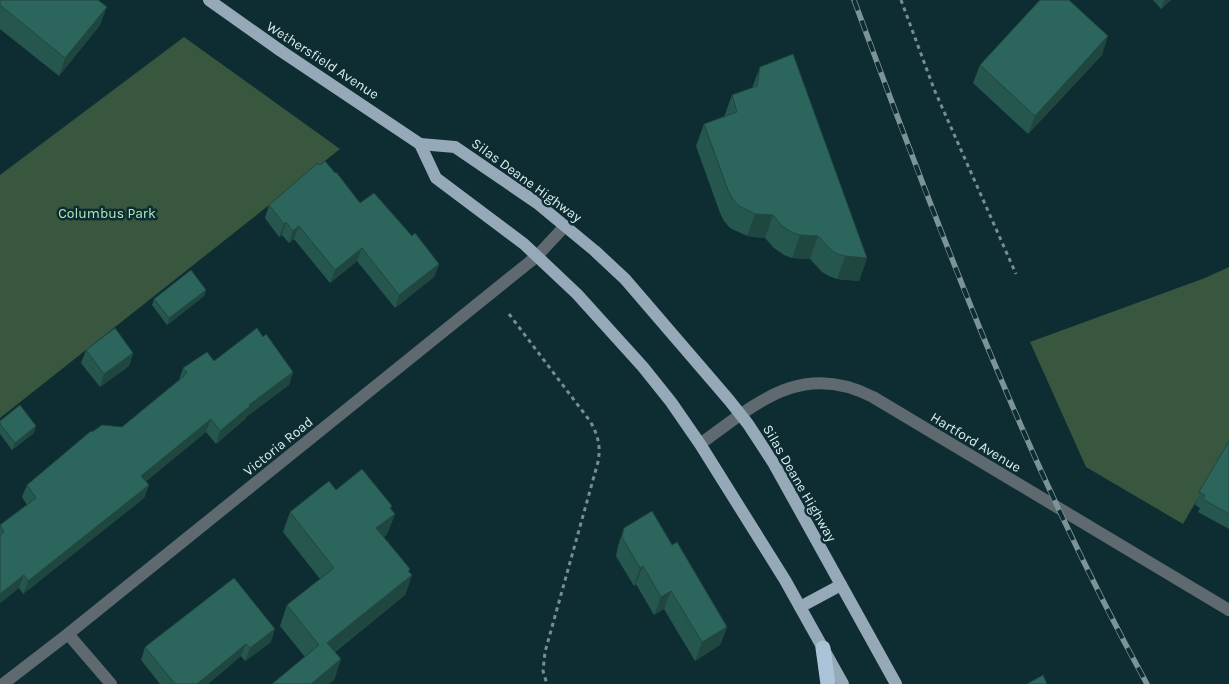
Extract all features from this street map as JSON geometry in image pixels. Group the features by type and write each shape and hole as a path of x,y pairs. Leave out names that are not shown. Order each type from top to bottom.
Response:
{"highway":[{"path":"823,648 828,684"}],"main road":[{"name":"Wethersfield Avenue","path":"209,0 281,52 420,144"},
{"name":"Silas Deane Highway","path":"420,144 455,147 520,191 566,226 625,279 741,414 774,464 896,684"},
{"path":"420,144 436,178 538,256 571,287 638,361 671,402 700,444 800,608 843,684"},
{"path":"800,608 841,585"}],"street":[{"name":"Victoria Road","path":"3,684 68,634 538,256 566,226"},
{"name":"Hartford Avenue","path":"700,444 741,414 776,393 807,383 833,383 859,390 1229,610"},
{"path":"68,634 111,684"}],"path":[{"path":"901,0 934,89 1016,274"},
{"path":"509,314 590,421 600,445 598,462 545,652 543,671 547,684"}],"green space":[{"name":"Columbus Park","path":"184,37 340,149 0,418 0,175"},
{"path":"1229,267 1229,444 1183,524 1086,467 1030,342 1205,278"}],"building":[{"path":"0,0 98,0 107,7 65,58 0,5"},
{"path":"1040,0 1069,0 1108,36 1035,116 980,65"},
{"path":"793,54 867,258 837,254 818,236 793,233 782,226 773,215 755,214 739,206 728,190 704,124 737,112 732,95 757,86 760,67"},
{"path":"325,161 360,203 374,193 412,236 415,233 439,264 399,295 362,248 335,270 299,226 293,231 286,222 284,224 269,205 318,163 320,165"},
{"path":"191,270 206,290 169,318 154,299"},
{"path":"115,328 133,353 104,374 86,350"},
{"path":"257,328 263,337 266,334 293,372 249,405 220,431 211,419 141,476 149,485 28,581 24,575 0,594 0,535 4,532 0,525 36,498 27,485 91,431 102,425 122,427 183,377 187,372 183,368 207,352 214,361"},
{"path":"20,405 36,426 15,443 0,424 0,421"},
{"path":"1229,441 1229,514 1203,499 1205,495 1199,492"},
{"path":"362,469 392,506 390,508 395,514 376,528 410,569 408,571 412,575 327,643 341,659 311,684 272,684 319,645 287,605 334,568 290,512 329,481 336,490"},
{"path":"652,511 672,545 677,542 727,627 702,642 671,591 661,597 643,566 640,568 622,537 624,528"},
{"path":"234,578 275,629 250,648 246,644 197,684 175,684 145,647"},
{"path":"1043,675 1047,684 1027,684"}],"railway":[{"path":"854,0 919,175 1024,433 1103,602 1147,684"}]}
